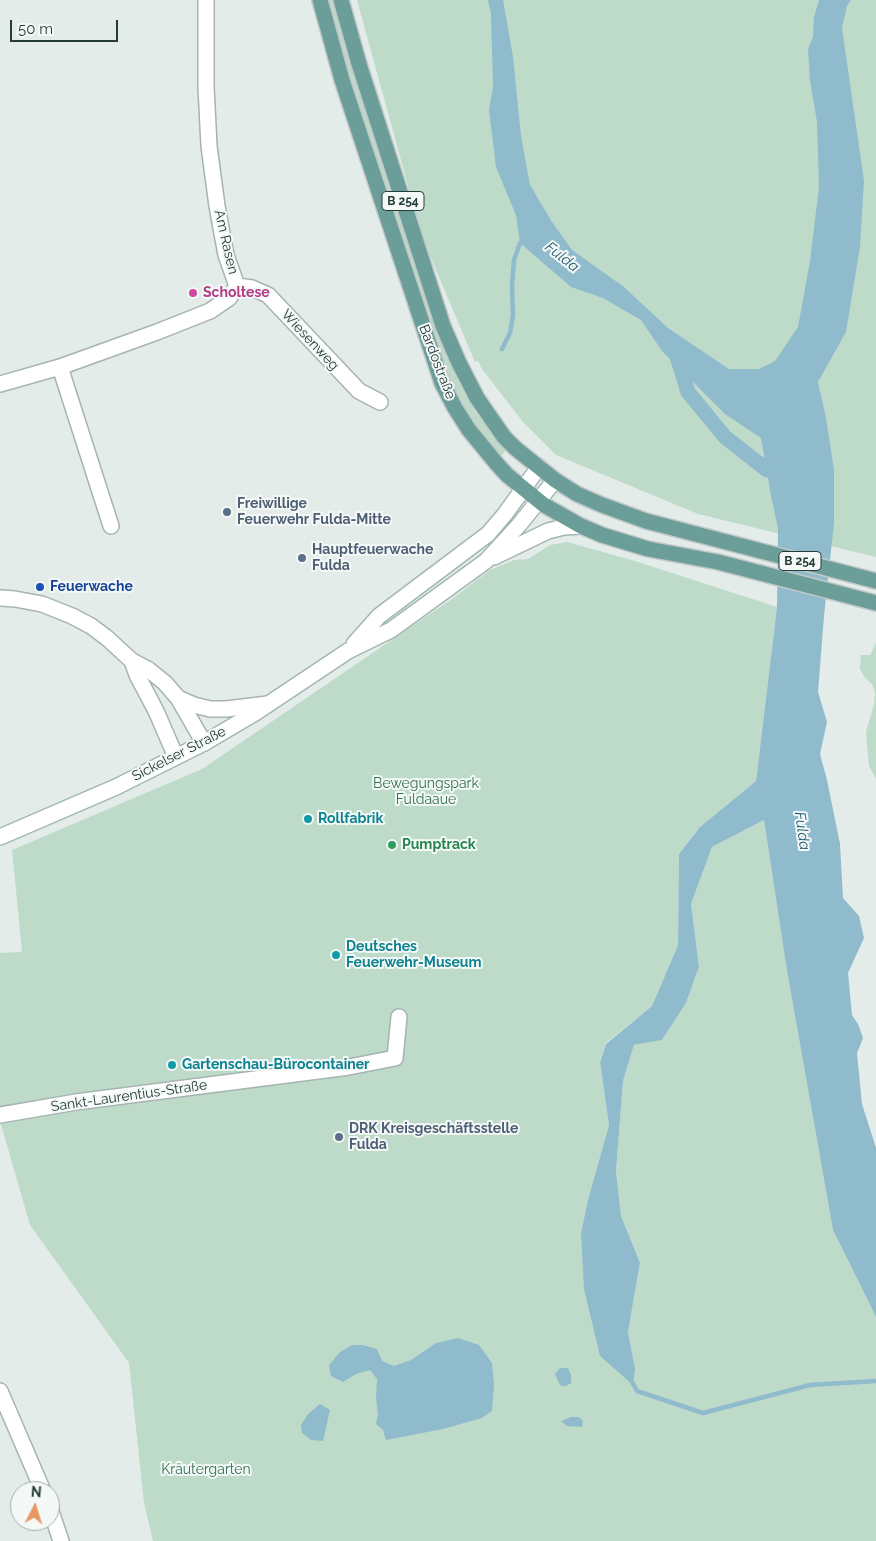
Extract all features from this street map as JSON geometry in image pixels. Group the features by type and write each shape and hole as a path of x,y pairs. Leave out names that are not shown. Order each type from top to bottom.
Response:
{"main road":[{"name":"Bardostraße","path":"320,0 342,80 442,383 455,408 484,449 508,475 539,500 583,527 625,543 734,566 869,601"},
{"name":"Bardostraße","path":"341,0 359,64 443,326 477,398 504,437 555,480 584,497 622,513 871,580"}],"street":[{"name":"Am Rasen","path":"0,384 60,367 157,332 210,311 230,298 236,286 226,254 209,146 206,87 206,0"},
{"name":"Wiesenweg","path":"236,286 252,288 268,295 359,391 380,402"},
{"path":"60,367 111,526"},
{"name":"Sickelser Straße","path":"348,650 379,616 488,534 539,467"},
{"name":"Sickelser Straße","path":"0,837 116,787 204,743 268,704 348,650 391,630 486,560 519,525 555,480"},
{"path":"486,560 548,531 564,527 583,527"},
{"path":"0,598 35,602 72,616 91,626 132,660 157,676 178,698 204,743"},
{"path":"132,660 137,675 156,711 176,757"},
{"path":"178,698 210,709 268,704"},
{"name":"Sankt-Laurentius-Straße","path":"0,1115 86,1101 350,1066 395,1058 399,1017"},
{"path":"0,1391 39,1481"}],"green space":[{"path":"328,0 332,0 349,60 442,344 458,381 475,412 506,450 501,456 473,424 454,391 426,315 345,60"},
{"path":"357,0 876,0 876,557 698,514 556,455 523,422 482,369 478,361 475,362 422,237"},
{"path":"567,542 635,561 777,607 756,781 700,827 679,854 678,945 652,1006 606,1043 600,1061 609,1125 589,1196 628,1332 640,1264 621,1216 616,1171 623,1081 634,1045 662,1040 686,1003 699,967 691,904 712,847 764,820 787,971 833,1230 876,1317 876,1541 153,1541 144,1503 129,1363 30,1225 0,1121 0,953 22,952 12,850 202,769 452,599 490,570 514,560 528,559 550,545"},
{"path":"876,643 876,779 869,766 866,732 874,705 875,692 872,684 865,678 860,669 861,655 870,655"}],"water":[{"name":"Fulda","path":"488,0 503,0 513,57 521,136 530,185 552,222 572,250 624,287 668,328 729,369 759,369 775,361 798,327 810,261 819,187 817,122 810,81 808,49 813,37 814,17 819,0 851,0 847,6 842,28 864,181 860,247 846,332 818,382 834,470 834,523 818,692 827,722 820,754 840,844 843,898 859,916 864,938 848,973 852,1015 858,1024 863,1038 857,1053 862,1104 876,1148 876,1317 833,1230 787,971 764,820 712,847 691,904 699,967 686,1003 662,1040 634,1045 623,1081 616,1171 621,1216 640,1263 628,1332 635,1369 633,1385 600,1356 584,1289 581,1233 589,1196 609,1125 600,1062 606,1044 652,1006 678,945 679,854 700,827 756,781 777,607 778,528 761,438 725,414 662,351 641,320 603,298 571,287 520,243 516,215 496,167 489,110 493,87 491,14"},
{"path":"458,1338 479,1345 492,1363 494,1385 492,1411 482,1418 443,1429 386,1440 383,1430 376,1424 378,1415 377,1379 370,1370 356,1374 343,1382 331,1376 329,1365 340,1352 352,1345 363,1345 377,1349 382,1361 394,1366 411,1360 436,1343"},
{"path":"560,1368 568,1368 571,1375 571,1383 566,1386 561,1386 555,1374"},
{"path":"320,1404 330,1410 323,1441 311,1440 302,1433 301,1425 308,1414"},
{"path":"571,1417 579,1417 583,1421 582,1427 567,1426 561,1421"}],"waterway":[{"path":"502,349 510,333 513,315 512,286 514,260 520,243 523,241"},
{"path":"675,350 688,392 725,437 767,470 786,472"},
{"path":"631,1380 637,1391 703,1413 810,1385 876,1381"}],"place":[{"name":"Scholtese","path":"193,293"},
{"name":"Freiwillige Feuerwehr Fulda-Mitte","path":"227,512"},
{"name":"Hauptfeuerwache Fulda","path":"302,558"},
{"name":"Feuerwache","path":"40,587"},
{"name":"Rollfabrik","path":"308,819"},
{"name":"Pumptrack","path":"392,845"},
{"name":"Deutsches Feuerwehr-Museum","path":"336,955"},
{"name":"Gartenschau-Bürocontainer","path":"172,1065"},
{"name":"DRK Kreisgeschäftsstelle Fulda","path":"339,1137"}],"park label":[{"name":"Bewegungspark Fuldaaue","path":"426,792"},
{"name":"Kräutergarten","path":"206,1470"}]}
